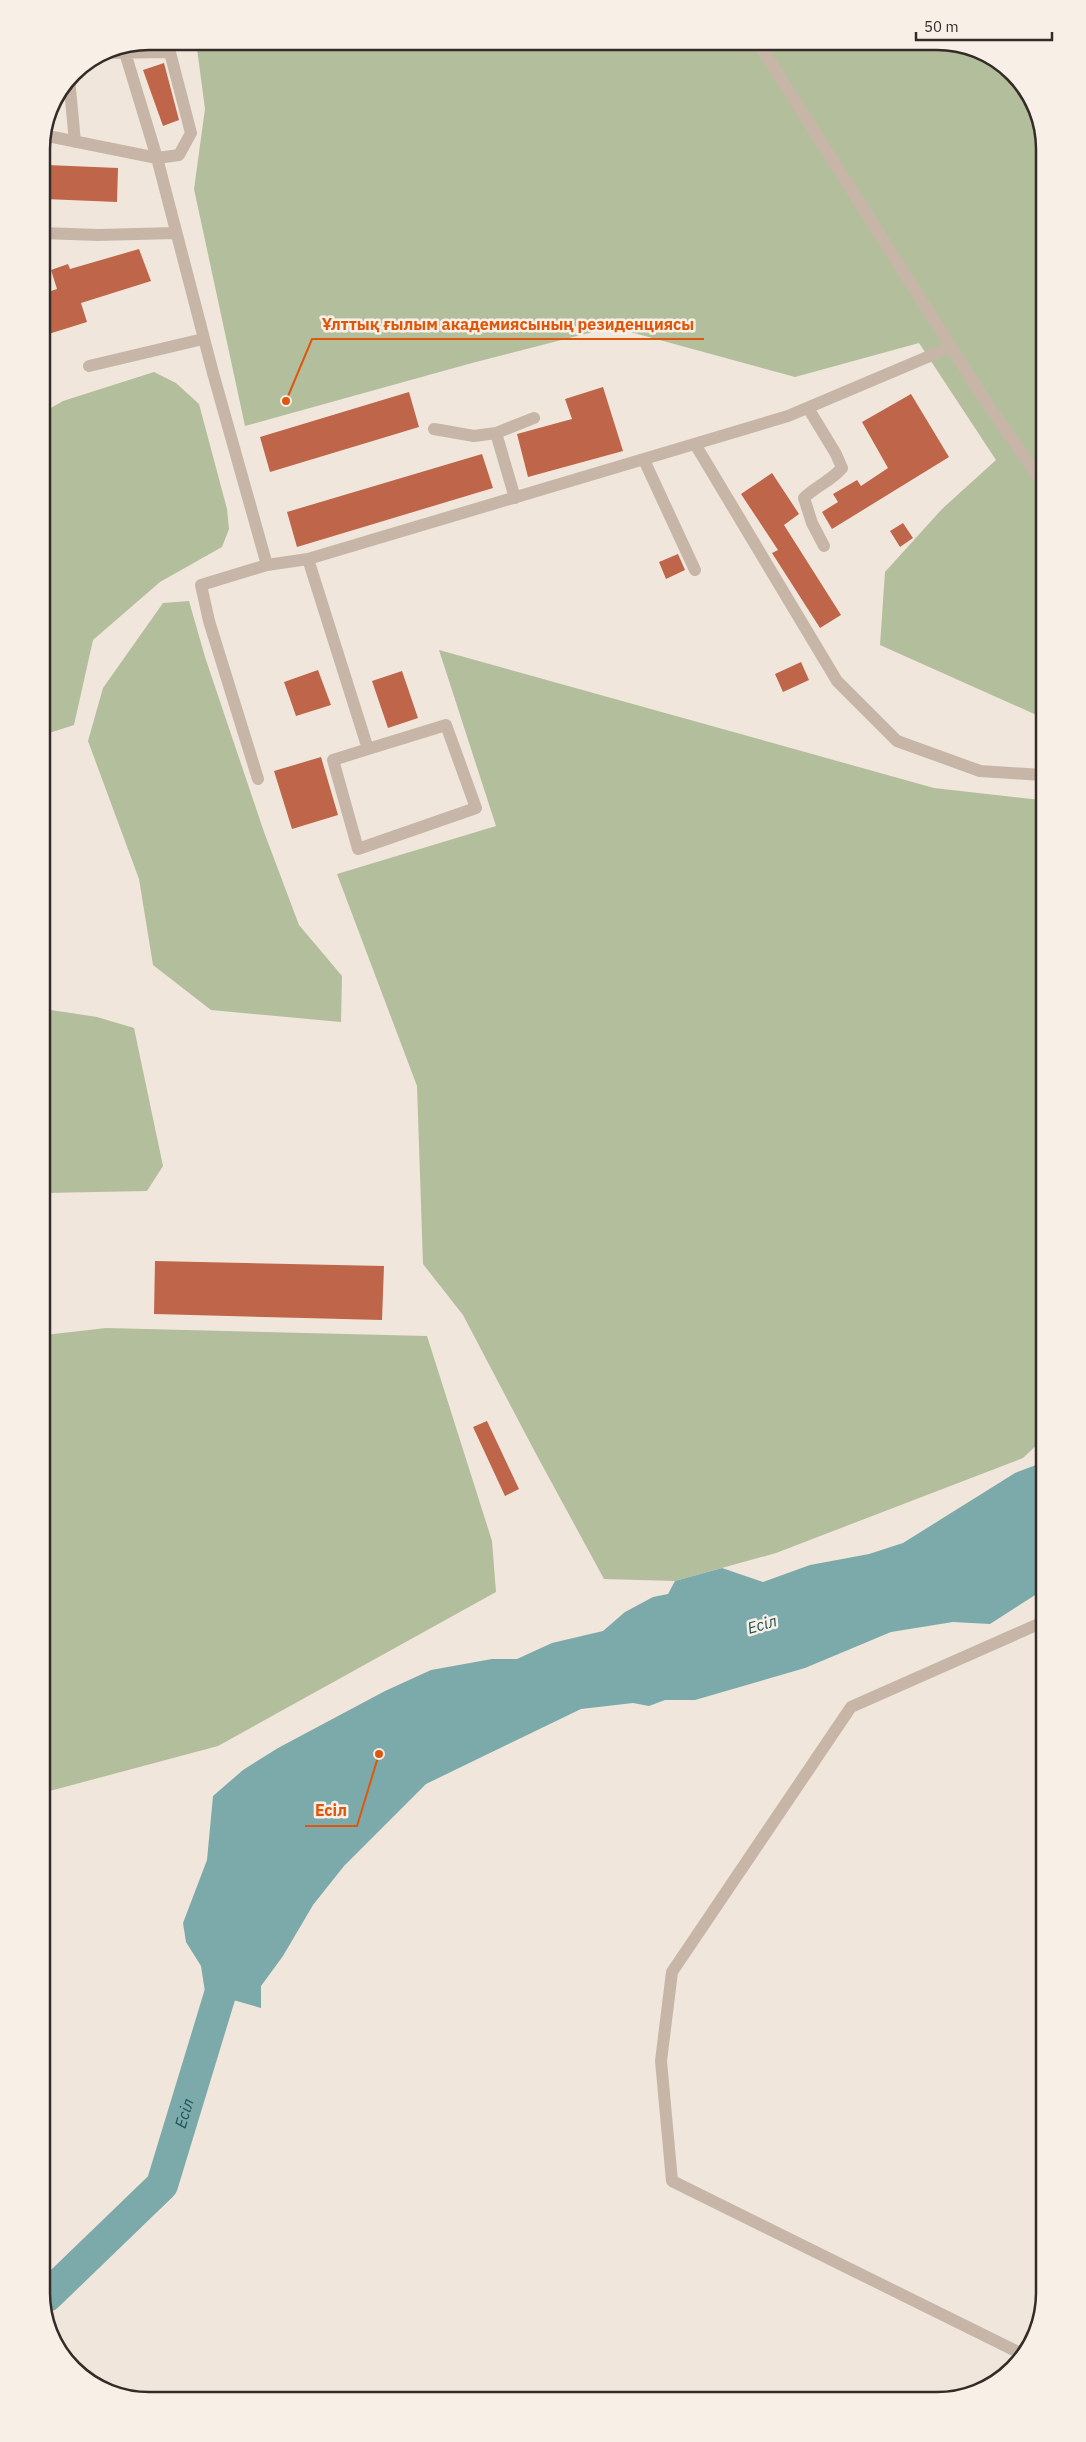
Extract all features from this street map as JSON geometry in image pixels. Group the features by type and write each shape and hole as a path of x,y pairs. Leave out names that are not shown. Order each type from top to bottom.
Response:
{"street":[{"path":"51,137 157,158 179,155 191,133 169,50"},
{"path":"762,50 951,347 1036,473"},
{"path":"125,53 157,158 175,232 266,565"},
{"path":"70,89 75,142"},
{"path":"50,232 98,235 175,232"},
{"path":"89,366 204,339"},
{"path":"258,780 209,621 201,586 266,565 308,559 788,416 951,347"},
{"path":"808,408 836,454 842,468 832,480 815,487 804,498 812,523 824,546"},
{"path":"434,429 474,436 496,433 534,418"},
{"path":"496,433 515,498"},
{"path":"695,444 837,681 897,741 980,771 1036,775"},
{"path":"644,460 695,570"},
{"path":"308,559 368,749"},
{"path":"446,725 476,808 358,849 333,760 368,749 446,725"},
{"path":"1017,2352 672,2181 661,2061 672,1972 851,1707 1036,1625"}],"green space":[{"path":"197,50 944,50 969,55 997,70 1016,89 1026,105 1034,129 1036,149 1036,715 880,645 885,572 942,509 996,460 919,343 795,377 612,327 472,363 245,426 194,189 205,109"},
{"path":"154,372 176,383 199,404 227,509 229,529 222,547 160,582 93,640 74,725 50,733 50,408 63,401"},
{"path":"189,601 205,657 264,832 299,925 342,976 341,1022 211,1010 153,965 139,879 88,741 103,688 163,603"},
{"path":"439,650 934,788 1036,799 1036,1446 1023,1458 776,1553 675,1581 604,1579 463,1315 423,1264 417,1086 337,874 496,826"},
{"path":"50,1010 97,1017 134,1028 163,1166 147,1191 50,1193"},
{"path":"106,1328 427,1336 492,1541 496,1592 218,1746 50,1791 50,1334"}],"water":[{"path":"1036,1465 1036,1594 990,1624 953,1622 891,1632 805,1668 695,1700 665,1700 649,1706 633,1703 581,1709 426,1784 344,1866 313,1905 283,1956 261,1986 261,2008 205,1992 201,1966 186,1942 183,1923 207,1860 213,1796 243,1770 278,1748 385,1691 431,1670 492,1659 517,1659 552,1643 603,1631 625,1612 653,1597 668,1594 675,1581 722,1568 763,1582 810,1565 869,1554 903,1543 1015,1473"}],"building":[{"path":"164,63 179,120 163,126 143,70"},
{"path":"50,165 118,168 117,202 50,199"},
{"path":"139,249 151,281 81,303 87,322 50,334 50,291 57,289 51,270 68,264 70,269"},
{"path":"603,387 623,451 528,477 517,434 572,419 565,399"},
{"path":"409,392 419,427 270,472 260,437"},
{"path":"911,394 949,457 832,529 822,512 838,502 833,494 857,480 861,486 888,468 862,422"},
{"path":"482,454 493,488 297,547 287,512"},
{"path":"772,473 799,514 784,525 841,615 820,628 772,553 778,550 741,494"},
{"path":"903,523 913,538 900,547 890,531"},
{"path":"678,554 685,570 666,579 659,562"},
{"path":"801,662 809,680 783,692 775,674"},
{"path":"318,670 331,705 296,716 284,682"},
{"path":"402,671 418,718 388,728 372,681"},
{"path":"321,757 338,815 292,829 274,771"},
{"path":"155,1261 384,1266 382,1320 154,1314"},
{"path":"487,1421 519,1489 505,1496 473,1427"}],"waterway":[{"name":"Есіл","path":"50,2293 162,2185 232,1955"}],"place":[{"name":"Ұлттық ғылым академиясының резиденциясы","path":"286,401"},
{"name":"Есіл","path":"379,1754"}]}
